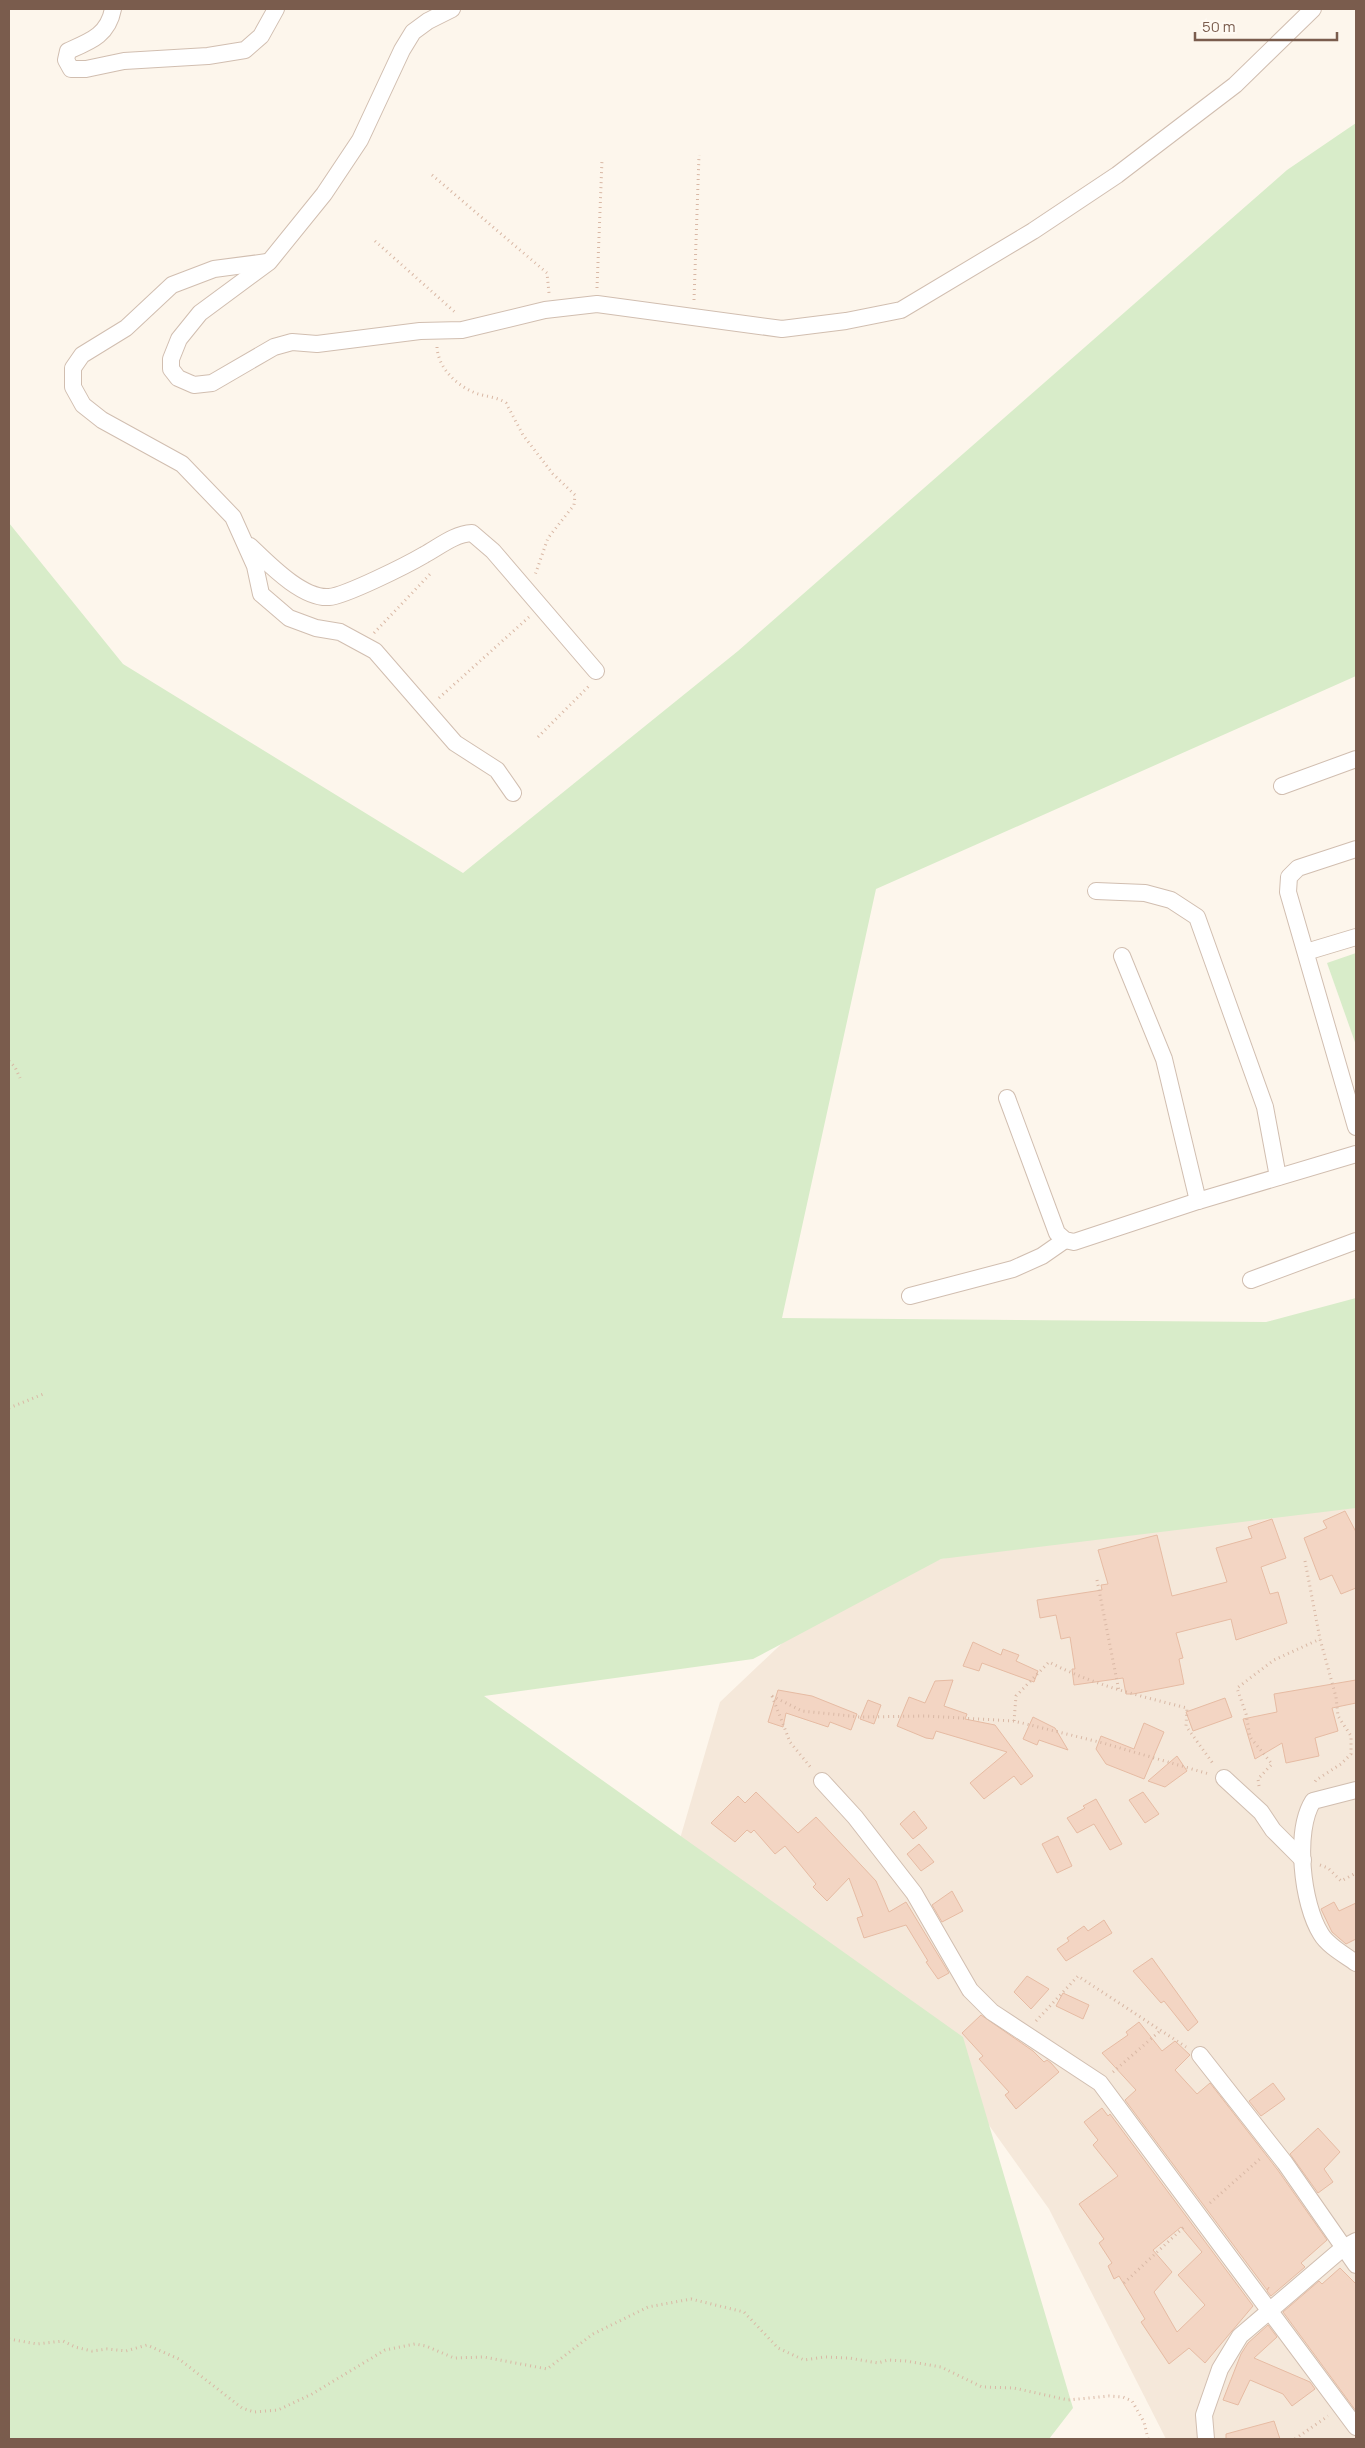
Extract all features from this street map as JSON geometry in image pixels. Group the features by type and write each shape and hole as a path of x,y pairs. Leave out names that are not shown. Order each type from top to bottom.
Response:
{"street":[{"path":"113,9 110,24 90,41 68,51 66,60 71,69 124,61 208,56 244,50 261,36 276,9"},
{"path":"452,9 428,20 413,32 402,50 360,140 324,194 270,262 200,313 173,349 171,369 178,378 194,385 212,383 274,347 292,342 317,344 473,328 545,310 597,304 782,329 846,321 901,310 1033,231 1117,175 1235,84 1313,9"},
{"path":"270,262 214,269 172,285 126,328 82,355 73,368 73,387 83,405 102,420 182,464 233,517 256,566 261,594 289,618 316,628 340,632 376,651 455,743 497,770 513,793"},
{"path":"244,542 277,572 308,592 329,597 357,587 418,558 462,534 472,533 493,551 596,671"},
{"path":"1282,786 1356,759"},
{"path":"1356,849 1298,868 1289,878 1288,892 1356,1127"},
{"path":"1096,891 1145,893 1171,900 1198,917 1265,1107 1278,1177"},
{"path":"1306,952 1356,937"},
{"path":"1122,956 1164,1059 1198,1201"},
{"path":"1007,1098 1057,1233 1065,1240 1074,1242 1198,1201 1356,1154"},
{"path":"910,1296 1013,1268 1042,1256 1065,1240"},
{"path":"1251,1280 1356,1241"},
{"path":"1224,1778 1261,1812 1273,1830 1303,1860"},
{"path":"822,1781 854,1817 914,1894 970,1990 992,2012 1100,2084 1356,2427"},
{"path":"1356,1790 1313,1801 1308,1808 1303,1828 1303,1860 1310,1911 1321,1936 1356,1962"},
{"path":"1200,2055 1350,2244 1356,2265"},
{"path":"1206,2439 1204,2415 1220,2369 1240,2336 1268,2310 1350,2244"}],"path":[{"path":"693,318 699,155"},
{"path":"597,304 602,160"},
{"path":"432,175 547,273 550,288 545,310"},
{"path":"376,241 473,328"},
{"path":"428,711 444,693 537,603 537,568 541,553 555,526 574,505 575,495 553,474 532,446 506,404 493,396 473,392 452,377 437,355 436,331"},
{"path":"367,646 374,632 439,566"},
{"path":"538,737 590,687 596,671"},
{"path":"9,1062 15,1067 20,1078"},
{"path":"9,1408 46,1393"},
{"path":"1305,1561 1320,1639 1336,1697 1338,1716 1351,1736 1351,1754 1342,1764 1316,1780 1311,1789 1313,1801"},
{"path":"1097,1580 1120,1692"},
{"path":"1272,1764 1250,1737 1246,1714 1237,1688 1274,1660 1320,1639"},
{"path":"1014,1721 1016,1696 1049,1662 1070,1673 1120,1692 1187,1708 1186,1726 1224,1778"},
{"path":"822,1781 790,1742 772,1696 802,1711 860,1717 926,1716 1014,1721 1103,1743 1224,1778"},
{"path":"1303,1860 1328,1868 1341,1881 1356,1873"},
{"path":"1037,2041 1034,2023 1078,1976 1120,2002 1160,2031 1200,2055"},
{"path":"1100,2084 1160,2031"},
{"path":"9,2340 37,2344 64,2341 76,2348 92,2351 107,2349 126,2351 147,2345 179,2359 202,2374 242,2408 254,2412 266,2412 278,2410 312,2394 385,2350 415,2344 432,2348 454,2358 484,2357 547,2369 592,2334 648,2307 691,2299 744,2312 778,2348 804,2360 849,2358 878,2363 888,2360 906,2361 942,2367 982,2387 1014,2388 1068,2400 1123,2397 1132,2401 1144,2422 1148,2439"},
{"path":"1295,2439 1341,2407"}],"shaded area":[{"path":"1356,1481 1356,2439 1166,2439 1049,2209 903,2005 677,1849 720,1702 850,1579 1274,1486"}],"green space":[{"path":"1356,123 1356,676 876,889 782,1318 1266,1322 1356,1298 1356,1508 941,1559 753,1659 484,1696 963,2037 1073,2408 1049,2439 9,2439 9,523 123,664 463,873 738,651 1287,170"},
{"path":"1356,953 1356,1045 1327,963"}],"building":[{"path":"1345,1511 1356,1532 1356,1588 1341,1594 1332,1575 1320,1580 1304,1538 1327,1528 1323,1521"},
{"path":"1272,1519 1286,1558 1261,1567 1270,1594 1278,1592 1287,1623 1236,1640 1231,1619 1176,1633 1183,1658 1179,1659 1184,1684 1133,1694 1126,1694 1123,1678 1074,1685 1072,1669 1075,1669 1070,1637 1061,1639 1056,1615 1040,1618 1037,1600 1102,1590 1101,1585 1108,1584 1098,1550 1157,1535 1172,1596 1227,1582 1216,1548 1252,1538 1248,1527"},
{"path":"973,1642 1001,1655 1003,1649 1019,1655 1016,1661 1038,1671 1034,1682 982,1663 979,1671 963,1666"},
{"path":"953,1680 944,1706 967,1714 965,1719 995,1725 1033,1776 1021,1785 1014,1776 984,1799 970,1783 1007,1752 936,1731 933,1739 926,1738 897,1726 909,1697 925,1703 935,1681"},
{"path":"1356,1680 1356,1703 1332,1708 1338,1731 1315,1738 1319,1756 1286,1763 1282,1743 1255,1759 1243,1719 1277,1712 1274,1694"},
{"path":"778,1690 812,1696 857,1714 851,1730 830,1722 828,1727 786,1713 783,1727 768,1722"},
{"path":"1225,1698 1232,1717 1193,1731 1186,1712"},
{"path":"868,1700 881,1705 874,1724 860,1719"},
{"path":"1033,1717 1055,1728 1068,1750 1039,1740 1037,1745 1023,1739"},
{"path":"1144,1723 1164,1732 1144,1779 1106,1764 1096,1749 1101,1736 1134,1749"},
{"path":"1177,1756 1187,1771 1165,1787 1148,1781"},
{"path":"756,1792 798,1833 816,1817 876,1881 889,1912 906,1902 949,1973 938,1979 926,1962 928,1961 906,1925 864,1938 857,1918 863,1916 849,1878 827,1901 813,1887 816,1884 785,1846 775,1854 754,1830 751,1833 747,1830 735,1842 711,1823 738,1796 745,1803"},
{"path":"1143,1792 1159,1814 1145,1823 1129,1800"},
{"path":"1096,1799 1122,1844 1110,1850 1094,1824 1077,1833 1067,1818"},
{"path":"914,1811 927,1828 913,1839 900,1824"},
{"path":"1058,1836 1072,1866 1057,1873 1042,1844"},
{"path":"919,1844 934,1862 921,1871 907,1854"},
{"path":"952,1891 963,1911 942,1922 932,1905"},
{"path":"1334,1902 1339,1911 1356,1903 1356,1939 1346,1944 1332,1932 1321,1909"},
{"path":"1104,1920 1112,1933 1066,1961 1057,1949 1069,1941 1067,1938 1084,1926 1088,1931"},
{"path":"1152,1958 1198,2022 1188,2031 1164,2001 1161,2003 1133,1971"},
{"path":"1027,1976 1049,1989 1031,2009 1014,1992"},
{"path":"1063,1993 1089,2005 1083,2019 1056,2006"},
{"path":"981,2015 1033,2051 1044,2062 1047,2060 1059,2072 1016,2109 1005,2095 1009,2092 979,2059 983,2056 962,2033"},
{"path":"1139,2022 1162,2051 1175,2041 1190,2055 1175,2070 1197,2094 1210,2083 1277,2169 1327,2240 1301,2263 1305,2267 1271,2296 1267,2291 1269,2287 1267,2290 1125,2100 1136,2090 1102,2053 1128,2035 1126,2032"},
{"path":"1273,2083 1285,2099 1261,2116 1249,2101"},
{"path":"1102,2108 1108,2116 1110,2114 1253,2306 1205,2363 1189,2348 1169,2364 1141,2322 1145,2319 1119,2276 1114,2279 1108,2266 1112,2263 1099,2243 1104,2239 1079,2204 1118,2176 1093,2145 1098,2140 1084,2122","holes":["1181,2227 1202,2252 1178,2275 1205,2305 1177,2332 1154,2292 1172,2272 1153,2250"]},
{"path":"1318,2128 1340,2152 1324,2169 1333,2182 1318,2193 1290,2154"},
{"path":"1340,2268 1356,2284 1356,2411 1283,2312 1319,2281 1322,2284"},
{"path":"1268,2325 1277,2337 1254,2358 1310,2382 1315,2389 1292,2406 1283,2394 1250,2380 1238,2405 1223,2400 1241,2354 1248,2343"},
{"path":"1274,2421 1280,2439 1226,2439 1226,2434"}]}
